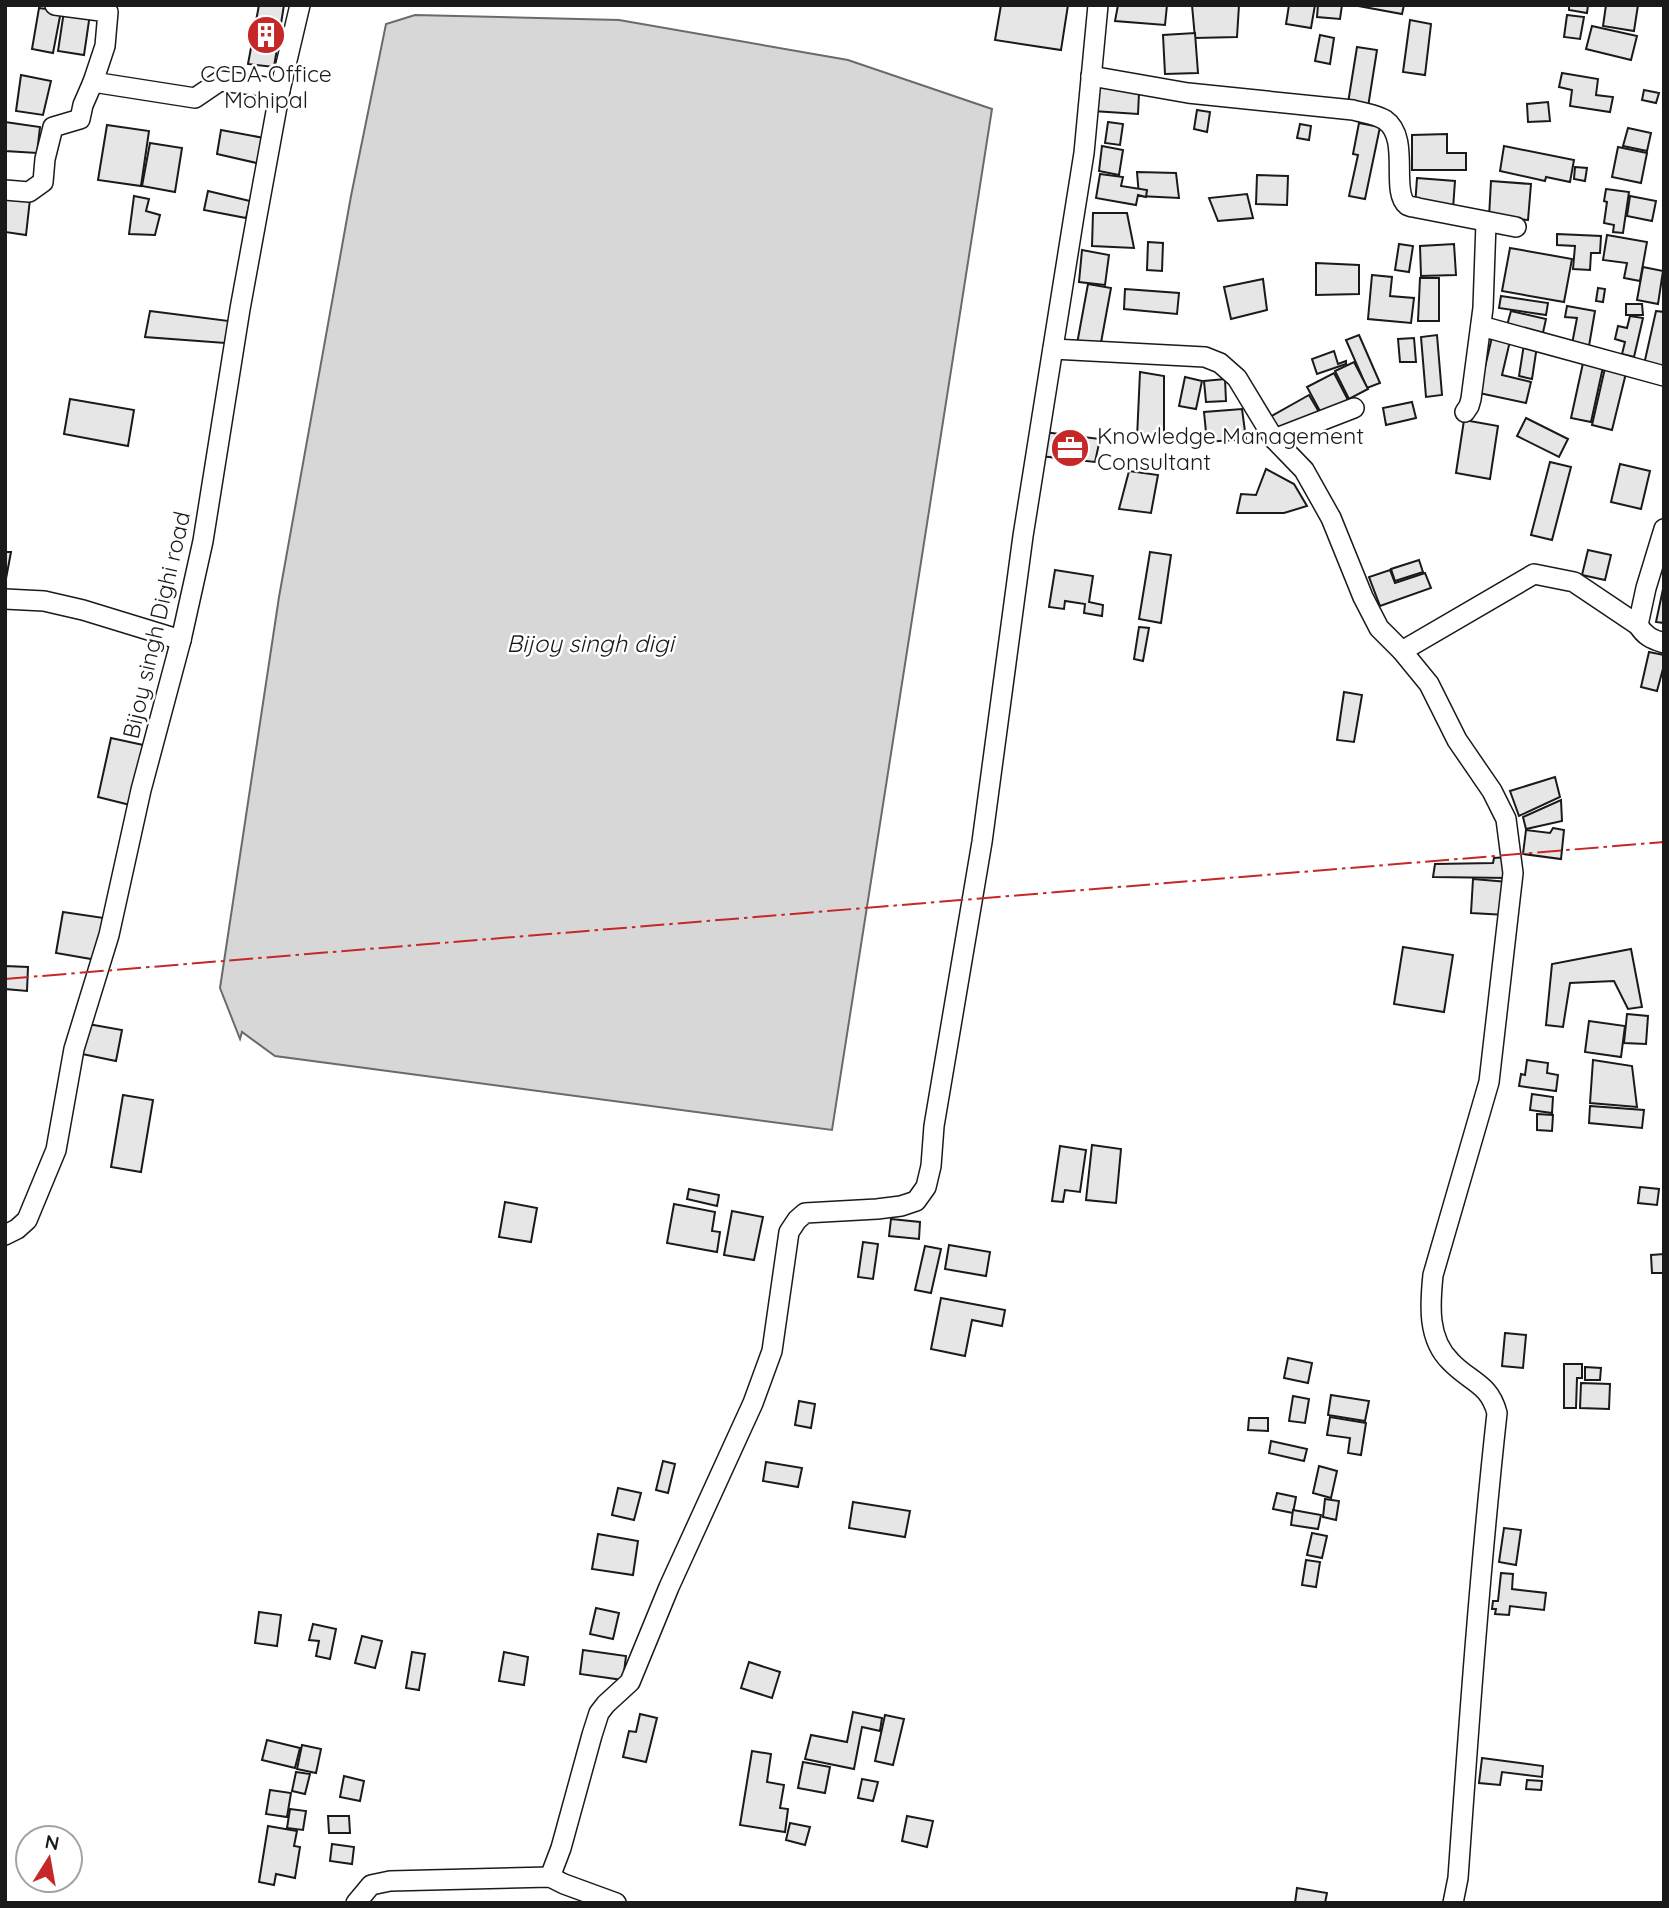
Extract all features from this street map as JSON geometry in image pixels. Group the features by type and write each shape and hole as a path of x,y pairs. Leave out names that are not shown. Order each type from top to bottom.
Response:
{"street":[{"path":"5,190 30,192 43,181 53,127 80,119 105,46 108,12 55,5"},
{"name":"Bijoy singh Dighi road","path":"5,1235 27,1220 56,1150 74,1049 109,935 141,790 181,640 203,541 240,310 280,90 300,5"},
{"path":"550,1877 564,1838 599,1713 630,1682 675,1574 753,1403 772,1351 789,1232 805,1213 901,1206 916,1201 926,1187 982,842 1023,536 1084,153 1098,5"},
{"path":"1091,76 1188,93 1353,110 1375,116 1387,121 1393,129 1398,143 1401,195 1407,204 1516,228"},
{"path":"93,82 195,98 220,81 280,90"},
{"path":"1465,412 1469,406 1483,308 1486,223"},
{"path":"1480,326 1664,376"},
{"path":"1053,349 1205,358 1220,363 1237,378 1274,439 1304,470 1331,518 1363,597 1379,628 1429,684 1457,740 1492,791 1506,819 1513,873 1489,1082 1433,1275 1430,1305 1433,1331 1440,1348 1450,1362 1488,1392 1497,1413 1486,1514 1458,1878 1452,1903"},
{"path":"1274,439 1354,408"},
{"path":"1638,625 1664,529"},
{"path":"1402,651 1534,574 1574,582 1638,625 1649,639 1664,643"},
{"path":"5,599 44,601 83,610 181,640"},
{"path":"356,1903 371,1885 390,1881 550,1877 616,1903"}],"water":[{"name":"Bijoy singh digi","path":"415,15 619,20 848,60 992,109 832,1130 275,1056 242,1032 240,1039 220,988 279,597 351,196 386,24"}],"building":[{"name":"CCDA Office Mohipal","path":"259,5 284,5 274,67 248,64"},
{"path":"1001,5 1068,5 1061,50 995,40"},
{"path":"1118,5 1167,5 1165,25 1115,21"},
{"path":"1192,5 1239,5 1237,37 1195,38"},
{"path":"1289,5 1315,5 1311,28 1286,24"},
{"path":"1318,5 1342,5 1340,19 1317,17"},
{"path":"1353,5 1404,5 1402,14"},
{"path":"1569,5 1588,5 1587,13 1569,10"},
{"path":"1606,5 1638,5 1634,31 1603,26"},
{"path":"39,8 61,11 53,53 32,49"},
{"path":"64,11 90,14 84,55 58,51"},
{"path":"1567,15 1584,17 1580,39 1564,37"},
{"path":"1410,20 1431,24 1425,75 1403,72"},
{"path":"1592,26 1637,36 1631,60 1586,49"},
{"path":"1195,33 1198,73 1165,74 1163,35"},
{"path":"1320,35 1334,38 1330,64 1315,61"},
{"path":"1357,47 1377,50 1368,107 1348,103"},
{"path":"1562,73 1598,79 1596,95 1613,97 1610,112 1570,106 1572,90 1559,87"},
{"path":"21,75 51,81 43,115 16,111"},
{"path":"1095,86 1139,93 1138,114 1093,111"},
{"path":"1644,90 1659,93 1656,103 1642,100"},
{"path":"1548,102 1550,121 1528,122 1527,104"},
{"path":"1197,110 1210,112 1207,132 1194,129"},
{"path":"5,122 40,127 37,153 5,151"},
{"path":"1108,122 1123,124 1120,145 1105,143"},
{"path":"1359,123 1380,127 1365,199 1349,196 1358,155 1353,154"},
{"path":"1300,124 1311,126 1309,140 1297,138"},
{"path":"107,125 149,131 141,186 98,180"},
{"path":"1628,128 1651,133 1647,151 1623,146"},
{"path":"221,130 264,138 261,164 217,154"},
{"path":"1447,134 1447,153 1466,153 1466,170 1412,170 1412,135"},
{"path":"150,143 182,148 175,192 142,186"},
{"path":"1102,146 1123,150 1119,175 1099,171"},
{"path":"1504,146 1574,160 1570,182 1546,177 1545,181 1500,171"},
{"path":"1618,147 1647,153 1641,183 1612,177"},
{"path":"1575,167 1587,168 1585,181 1574,179"},
{"path":"1137,172 1176,173 1179,198 1139,196"},
{"path":"1100,174 1123,177 1121,186 1147,190 1146,197 1138,195 1136,205 1096,198"},
{"path":"1257,175 1288,176 1287,205 1256,204"},
{"path":"1417,178 1455,181 1453,209 1415,206"},
{"path":"1491,181 1531,184 1528,220 1489,217"},
{"path":"1606,189 1629,192 1623,233 1613,232 1614,225 1604,223"},
{"path":"208,191 250,201 246,218 204,210"},
{"path":"1247,194 1253,218 1218,221 1209,198"},
{"path":"5,196 30,199 26,235 5,232"},
{"path":"134,196 149,199 146,211 160,215 155,235 129,234"},
{"path":"1630,196 1656,201 1652,221 1627,216"},
{"path":"1093,213 1127,213 1134,248 1092,246"},
{"path":"1557,234 1601,236 1600,253 1591,253 1590,270 1573,269 1575,246 1557,245"},
{"path":"1607,235 1647,242 1640,281 1624,278 1627,263 1603,260"},
{"path":"1148,242 1163,243 1162,271 1147,270"},
{"path":"1399,244 1413,246 1409,272 1395,270"},
{"path":"1454,244 1456,275 1421,276 1420,246"},
{"path":"1510,248 1572,259 1564,302 1502,291"},
{"path":"1082,250 1109,255 1105,285 1079,282"},
{"path":"1316,263 1359,265 1359,294 1316,295"},
{"path":"1643,267 1663,271 1658,304 1637,300"},
{"path":"1372,275 1392,277 1390,296 1414,298 1411,323 1368,319"},
{"path":"1420,278 1439,278 1439,321 1418,321"},
{"path":"1263,279 1267,310 1231,319 1224,287"},
{"path":"1088,284 1111,288 1100,348 1077,344"},
{"path":"1598,288 1605,289 1603,302 1596,301"},
{"path":"1125,289 1179,293 1177,314 1124,309"},
{"path":"1501,296 1548,303 1546,315 1499,308"},
{"path":"1626,304 1642,304 1643,315 1626,315"},
{"path":"1567,306 1595,311 1589,346 1572,344 1577,318 1565,317"},
{"path":"150,311 229,321 225,343 145,337"},
{"path":"1511,311 1546,319 1542,337 1506,329"},
{"path":"1656,311 1664,312 1664,373 1643,369"},
{"path":"1630,316 1643,318 1634,357 1622,354 1625,342 1615,339 1618,326 1627,328"},
{"path":"1359,335 1380,383 1367,388 1346,340"},
{"path":"1437,335 1442,395 1426,397 1421,337"},
{"path":"1492,337 1510,341 1502,375 1531,382 1526,403 1479,393"},
{"path":"1414,338 1416,362 1400,362 1398,339"},
{"path":"1524,344 1537,346 1532,379 1519,376"},
{"path":"1334,351 1338,364 1346,361 1346,364 1317,374 1312,359"},
{"path":"1354,362 1368,389 1349,399 1335,371"},
{"path":"1583,363 1603,367 1591,422 1571,418"},
{"path":"1605,368 1626,373 1612,430 1592,425"},
{"path":"1140,372 1164,376 1164,439 1137,438"},
{"path":"1334,373 1348,400 1321,413 1307,387"},
{"path":"1185,377 1202,381 1196,409 1179,406"},
{"path":"1225,379 1226,401 1206,402 1204,381"},
{"path":"1309,395 1319,412 1281,435 1270,417"},
{"path":"70,399 134,410 128,446 64,434"},
{"path":"1412,402 1416,418 1386,425 1383,408"},
{"path":"1242,409 1246,439 1207,442 1204,412"},
{"path":"1526,418 1568,439 1559,457 1517,436"},
{"path":"1464,420 1498,426 1490,479 1456,473"},
{"name":"Knowledge Management Consultant","path":"1044,432 1100,439 1095,462 1040,456"},
{"path":"1550,462 1571,467 1552,540 1531,535"},
{"path":"1620,464 1650,471 1641,509 1611,502"},
{"path":"1266,469 1294,484 1307,506 1284,513 1237,513 1241,494 1256,495"},
{"path":"1129,471 1158,475 1151,513 1119,509"},
{"path":"1588,550 1611,555 1605,580 1582,575"},
{"path":"5,552 11,552 5,584"},
{"path":"1150,552 1171,555 1161,623 1139,619"},
{"path":"1419,560 1423,572 1395,581 1391,569"},
{"path":"1055,570 1093,576 1089,602 1103,605 1102,616 1084,613 1085,604 1065,601 1064,609 1049,607"},
{"path":"1390,570 1395,583 1425,573 1431,588 1380,606 1369,577"},
{"path":"1664,589 1664,623 1656,622"},
{"path":"1139,627 1149,628 1143,661 1134,659"},
{"path":"1649,652 1664,655 1657,691 1641,687"},
{"path":"1344,692 1362,695 1354,742 1337,740"},
{"path":"111,738 148,746 134,806 98,797"},
{"path":"1555,777 1560,797 1519,816 1510,791"},
{"path":"1561,800 1562,821 1526,829 1523,817"},
{"path":"1553,828 1564,830 1561,859 1523,854 1526,830 1550,833"},
{"path":"1508,857 1509,878 1433,877 1435,864 1493,863 1494,858"},
{"path":"1473,879 1508,882 1506,915 1471,913"},
{"path":"63,912 104,918 97,960 56,953"},
{"path":"1403,947 1453,955 1444,1012 1394,1004"},
{"path":"1631,949 1642,1007 1628,1009 1614,981 1570,983 1563,1027 1546,1025 1552,964"},
{"path":"5,966 28,967 27,991 5,989"},
{"path":"1627,1014 1648,1016 1646,1044 1624,1043"},
{"path":"1589,1021 1625,1026 1621,1057 1585,1052"},
{"path":"88,1024 122,1030 116,1061 82,1054"},
{"path":"1527,1060 1548,1063 1547,1073 1558,1075 1556,1091 1519,1086 1521,1074 1525,1075"},
{"path":"1593,1060 1632,1066 1637,1107 1590,1103"},
{"path":"1532,1094 1553,1097 1552,1113 1530,1110"},
{"path":"123,1095 153,1100 141,1172 111,1167"},
{"path":"1590,1106 1644,1110 1642,1128 1589,1123"},
{"path":"1537,1114 1553,1115 1552,1131 1537,1130"},
{"path":"1092,1145 1121,1149 1116,1203 1086,1200"},
{"path":"1060,1146 1086,1150 1080,1192 1065,1190 1063,1202 1052,1201"},
{"path":"1640,1187 1659,1189 1657,1205 1638,1203"},
{"path":"689,1189 719,1195 717,1206 687,1199"},
{"path":"505,1202 537,1208 531,1242 499,1237"},
{"path":"674,1204 715,1212 712,1231 720,1232 717,1252 667,1243"},
{"path":"732,1211 763,1217 754,1260 724,1255"},
{"path":"891,1219 920,1222 919,1239 889,1236"},
{"path":"863,1242 878,1244 873,1279 858,1277"},
{"path":"949,1245 990,1252 986,1276 945,1269"},
{"path":"925,1246 941,1249 931,1293 915,1290"},
{"path":"1664,1254 1664,1273 1652,1273 1651,1255"},
{"path":"941,1298 1005,1310 1002,1326 972,1320 965,1356 931,1349"},
{"path":"1505,1333 1526,1335 1523,1368 1502,1366"},
{"path":"1288,1358 1312,1363 1308,1383 1284,1378"},
{"path":"1564,1364 1582,1364 1582,1378 1577,1378 1576,1408 1564,1408"},
{"path":"1585,1367 1601,1368 1600,1380 1585,1380"},
{"path":"1581,1383 1610,1384 1609,1409 1580,1408"},
{"path":"1331,1395 1369,1401 1365,1421 1328,1415"},
{"path":"1293,1396 1309,1399 1305,1423 1289,1421"},
{"path":"799,1401 815,1404 811,1428 795,1425"},
{"path":"1330,1417 1366,1423 1361,1455 1348,1453 1350,1438 1327,1435"},
{"path":"1249,1418 1268,1418 1268,1431 1248,1430"},
{"path":"1271,1441 1307,1449 1304,1461 1269,1453"},
{"path":"663,1461 675,1464 668,1493 656,1490"},
{"path":"766,1462 802,1468 798,1487 763,1481"},
{"path":"1319,1466 1337,1471 1331,1498 1313,1493"},
{"path":"618,1488 641,1493 634,1520 612,1515"},
{"path":"1277,1493 1296,1497 1293,1513 1273,1509"},
{"path":"1325,1499 1339,1501 1336,1520 1323,1517"},
{"path":"853,1502 910,1511 905,1537 849,1528"},
{"path":"1293,1510 1321,1515 1318,1529 1291,1525"},
{"path":"1504,1528 1521,1530 1516,1565 1499,1562"},
{"path":"1312,1533 1327,1536 1322,1558 1307,1555"},
{"path":"598,1534 638,1541 633,1575 592,1569"},
{"path":"1306,1560 1320,1562 1316,1587 1302,1585"},
{"path":"1501,1573 1513,1574 1512,1589 1546,1593 1544,1610 1510,1606 1509,1615 1495,1614 1496,1609 1492,1609 1493,1601 1498,1601"},
{"path":"596,1608 619,1613 613,1639 590,1634"},
{"path":"259,1612 281,1615 277,1646 255,1643"},
{"path":"313,1624 336,1629 330,1659 316,1656 319,1641 309,1640"},
{"path":"362,1636 382,1641 375,1668 355,1663"},
{"path":"583,1650 626,1656 623,1680 580,1674"},
{"path":"412,1652 425,1654 419,1690 406,1688"},
{"path":"504,1652 528,1657 524,1685 499,1681"},
{"path":"749,1662 780,1672 772,1698 741,1688"},
{"path":"853,1712 882,1718 880,1731 862,1727 854,1769 805,1759 811,1735 847,1742"},
{"path":"640,1714 657,1718 646,1762 623,1757 629,1731 636,1732"},
{"path":"885,1715 904,1719 893,1765 875,1761"},
{"path":"267,1740 300,1748 295,1768 262,1760"},
{"path":"302,1745 321,1749 316,1773 297,1769"},
{"path":"752,1751 771,1754 767,1782 784,1785 780,1808 788,1809 785,1832 740,1825"},
{"path":"1482,1758 1543,1766 1542,1777 1502,1772 1500,1785 1479,1783"},
{"path":"803,1762 830,1767 825,1793 798,1788"},
{"path":"296,1772 310,1774 305,1794 292,1791"},
{"path":"344,1776 364,1781 360,1801 340,1797"},
{"path":"862,1779 878,1782 873,1801 858,1798"},
{"path":"1527,1780 1542,1781 1541,1790 1526,1789"},
{"path":"270,1790 291,1793 287,1817 266,1814"},
{"path":"290,1809 306,1811 303,1830 287,1828"},
{"path":"328,1816 349,1816 350,1833 329,1833"},
{"path":"907,1816 933,1821 927,1847 902,1841"},
{"path":"790,1823 810,1827 805,1845 786,1840"},
{"path":"268,1826 297,1831 294,1846 300,1847 295,1878 276,1874 274,1885 259,1882"},
{"path":"332,1844 354,1847 352,1864 330,1861"},
{"path":"1297,1888 1327,1893 1325,1903 1295,1903"}],"power":[{"path":"5,979 1664,842"}],"place":[{"name":"CCDA Office Mohipal","path":"266,35"},
{"name":"Knowledge Management Consultant","path":"1070,448"}]}
